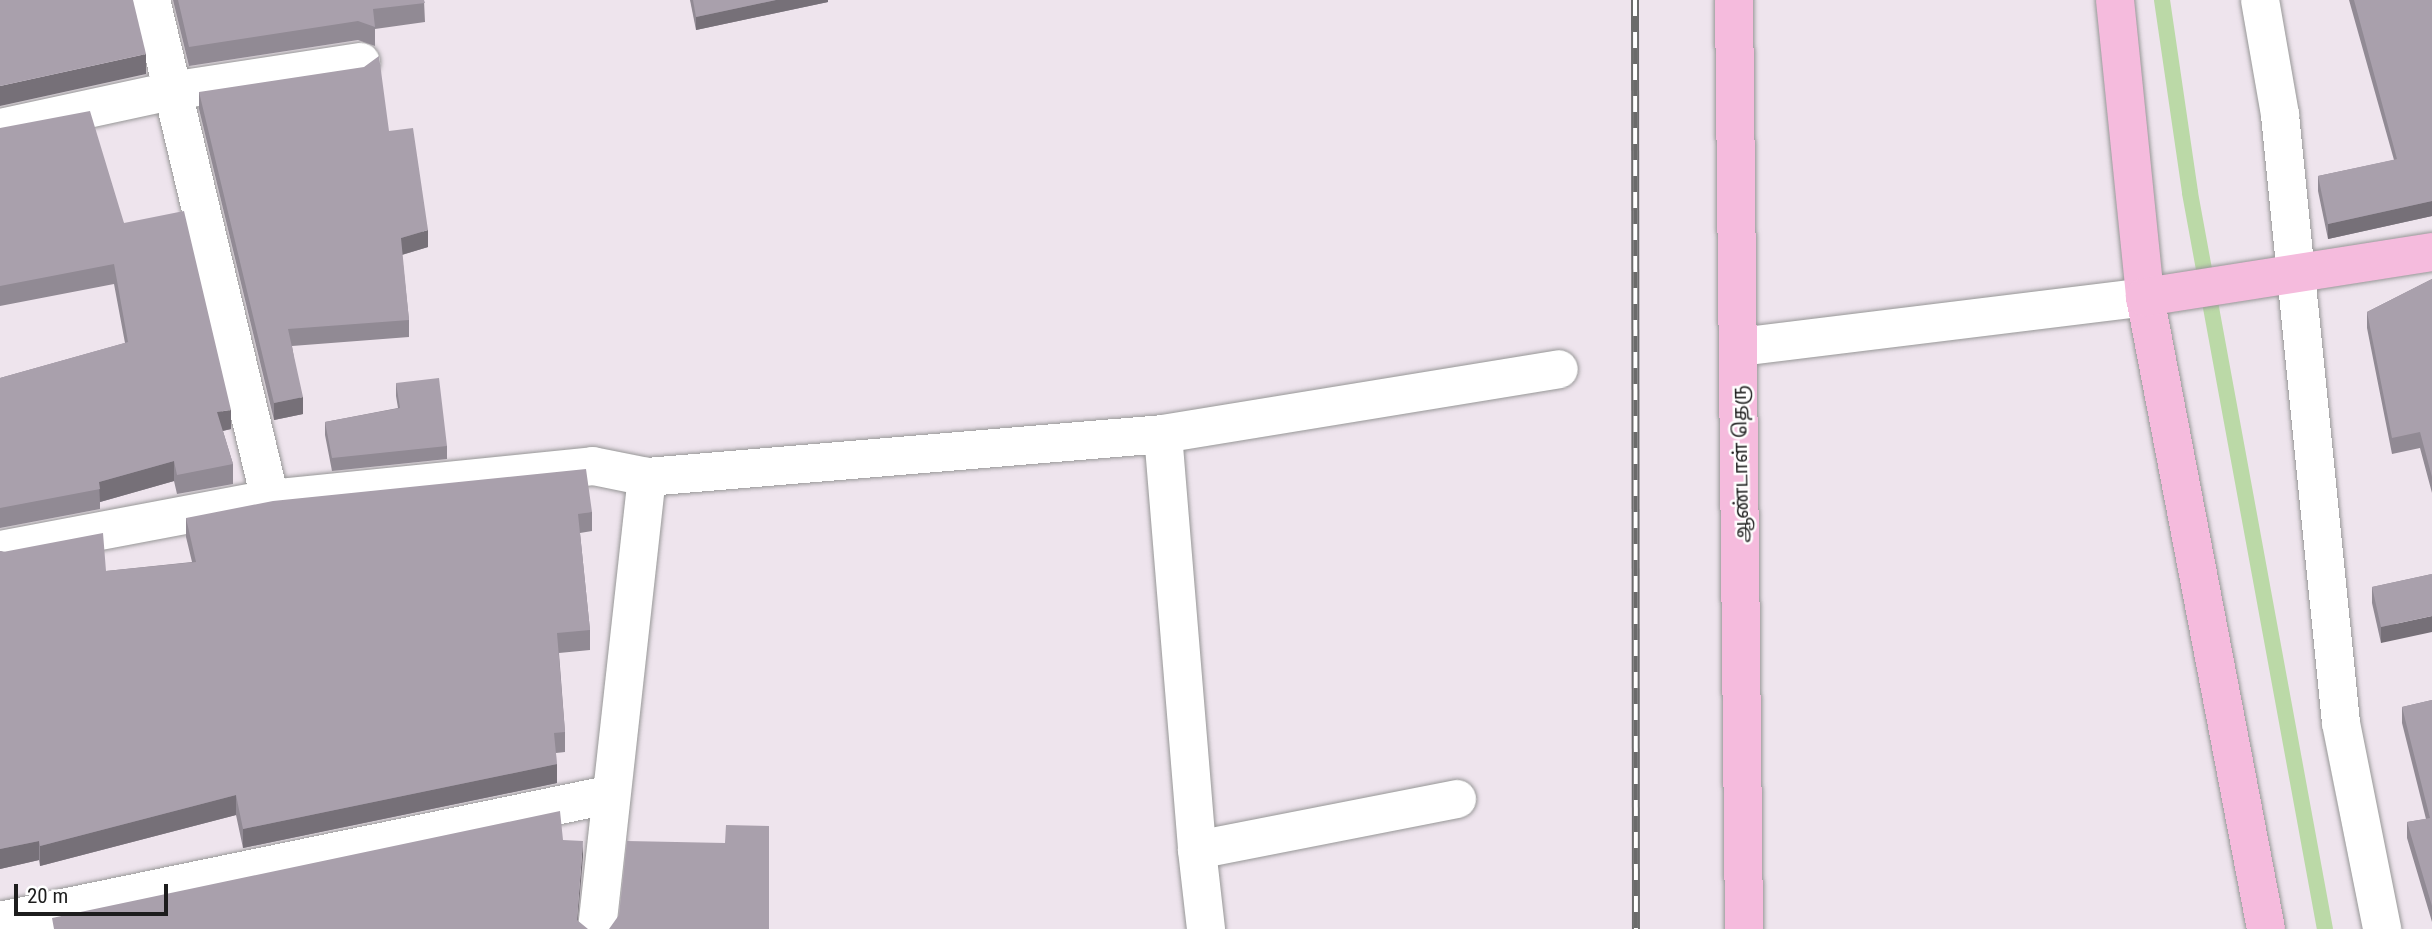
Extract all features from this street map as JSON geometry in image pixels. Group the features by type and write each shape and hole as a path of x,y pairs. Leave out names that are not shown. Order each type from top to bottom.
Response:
{"street":[{"path":"151,0 270,499"},
{"name":"ஆண்டாள் தெரு","path":"1734,0 1744,929"},
{"path":"2115,0 2160,295 2266,929"},
{"path":"2260,0 2280,115 2291,274 2341,723 2382,929"},
{"path":"0,128 171,91 361,62"},
{"path":"1739,347 2160,295 2432,252"},
{"path":"0,550 270,499 593,466 647,477 1163,434 1559,369"},
{"path":"1163,434 1196,850 1206,929"},
{"path":"597,929 608,795 647,477"},
{"path":"0,921 608,795"},
{"path":"1196,850 1457,799"}],"building":[{"path":"0,0 133,0 146,54 0,86"},
{"path":"178,0 424,0 425,3 373,9 375,27 358,21 189,47"},
{"path":"693,0 776,0 696,17"},
{"path":"2354,0 2432,0 2432,201 2328,224 2318,176 2397,159"},
{"path":"379,56 389,131 413,128 428,230 401,238 409,320 288,329 303,397 274,403 199,92 364,67"},
{"path":"90,111 124,223 184,211 231,410 217,412 233,464 177,475 174,461 99,482 100,489 0,508 0,378 128,342 114,264 0,286 0,128"},
{"path":"2432,279 2432,477 2420,432 2392,438 2367,312"},
{"path":"439,378 447,446 332,458 325,422 400,408 396,383"},
{"path":"586,469 592,512 578,514 590,630 557,633 565,732 554,733 557,764 243,829 236,795 40,846 39,841 0,849 0,551 103,533 106,571 196,562 186,518 273,501"},
{"path":"2432,574 2432,616 2381,627 2372,587"},
{"path":"2432,700 2432,906 2407,822 2430,818 2402,707"},
{"path":"560,811 563,840 583,841 577,920 588,929 54,929 52,918"},
{"path":"726,825 769,826 769,929 609,929 619,915 627,841 725,843"}],"waterway":[{"path":"2162,0 2190,193 2325,929"}],"railway":[{"path":"1635,0 1636,929"}]}
